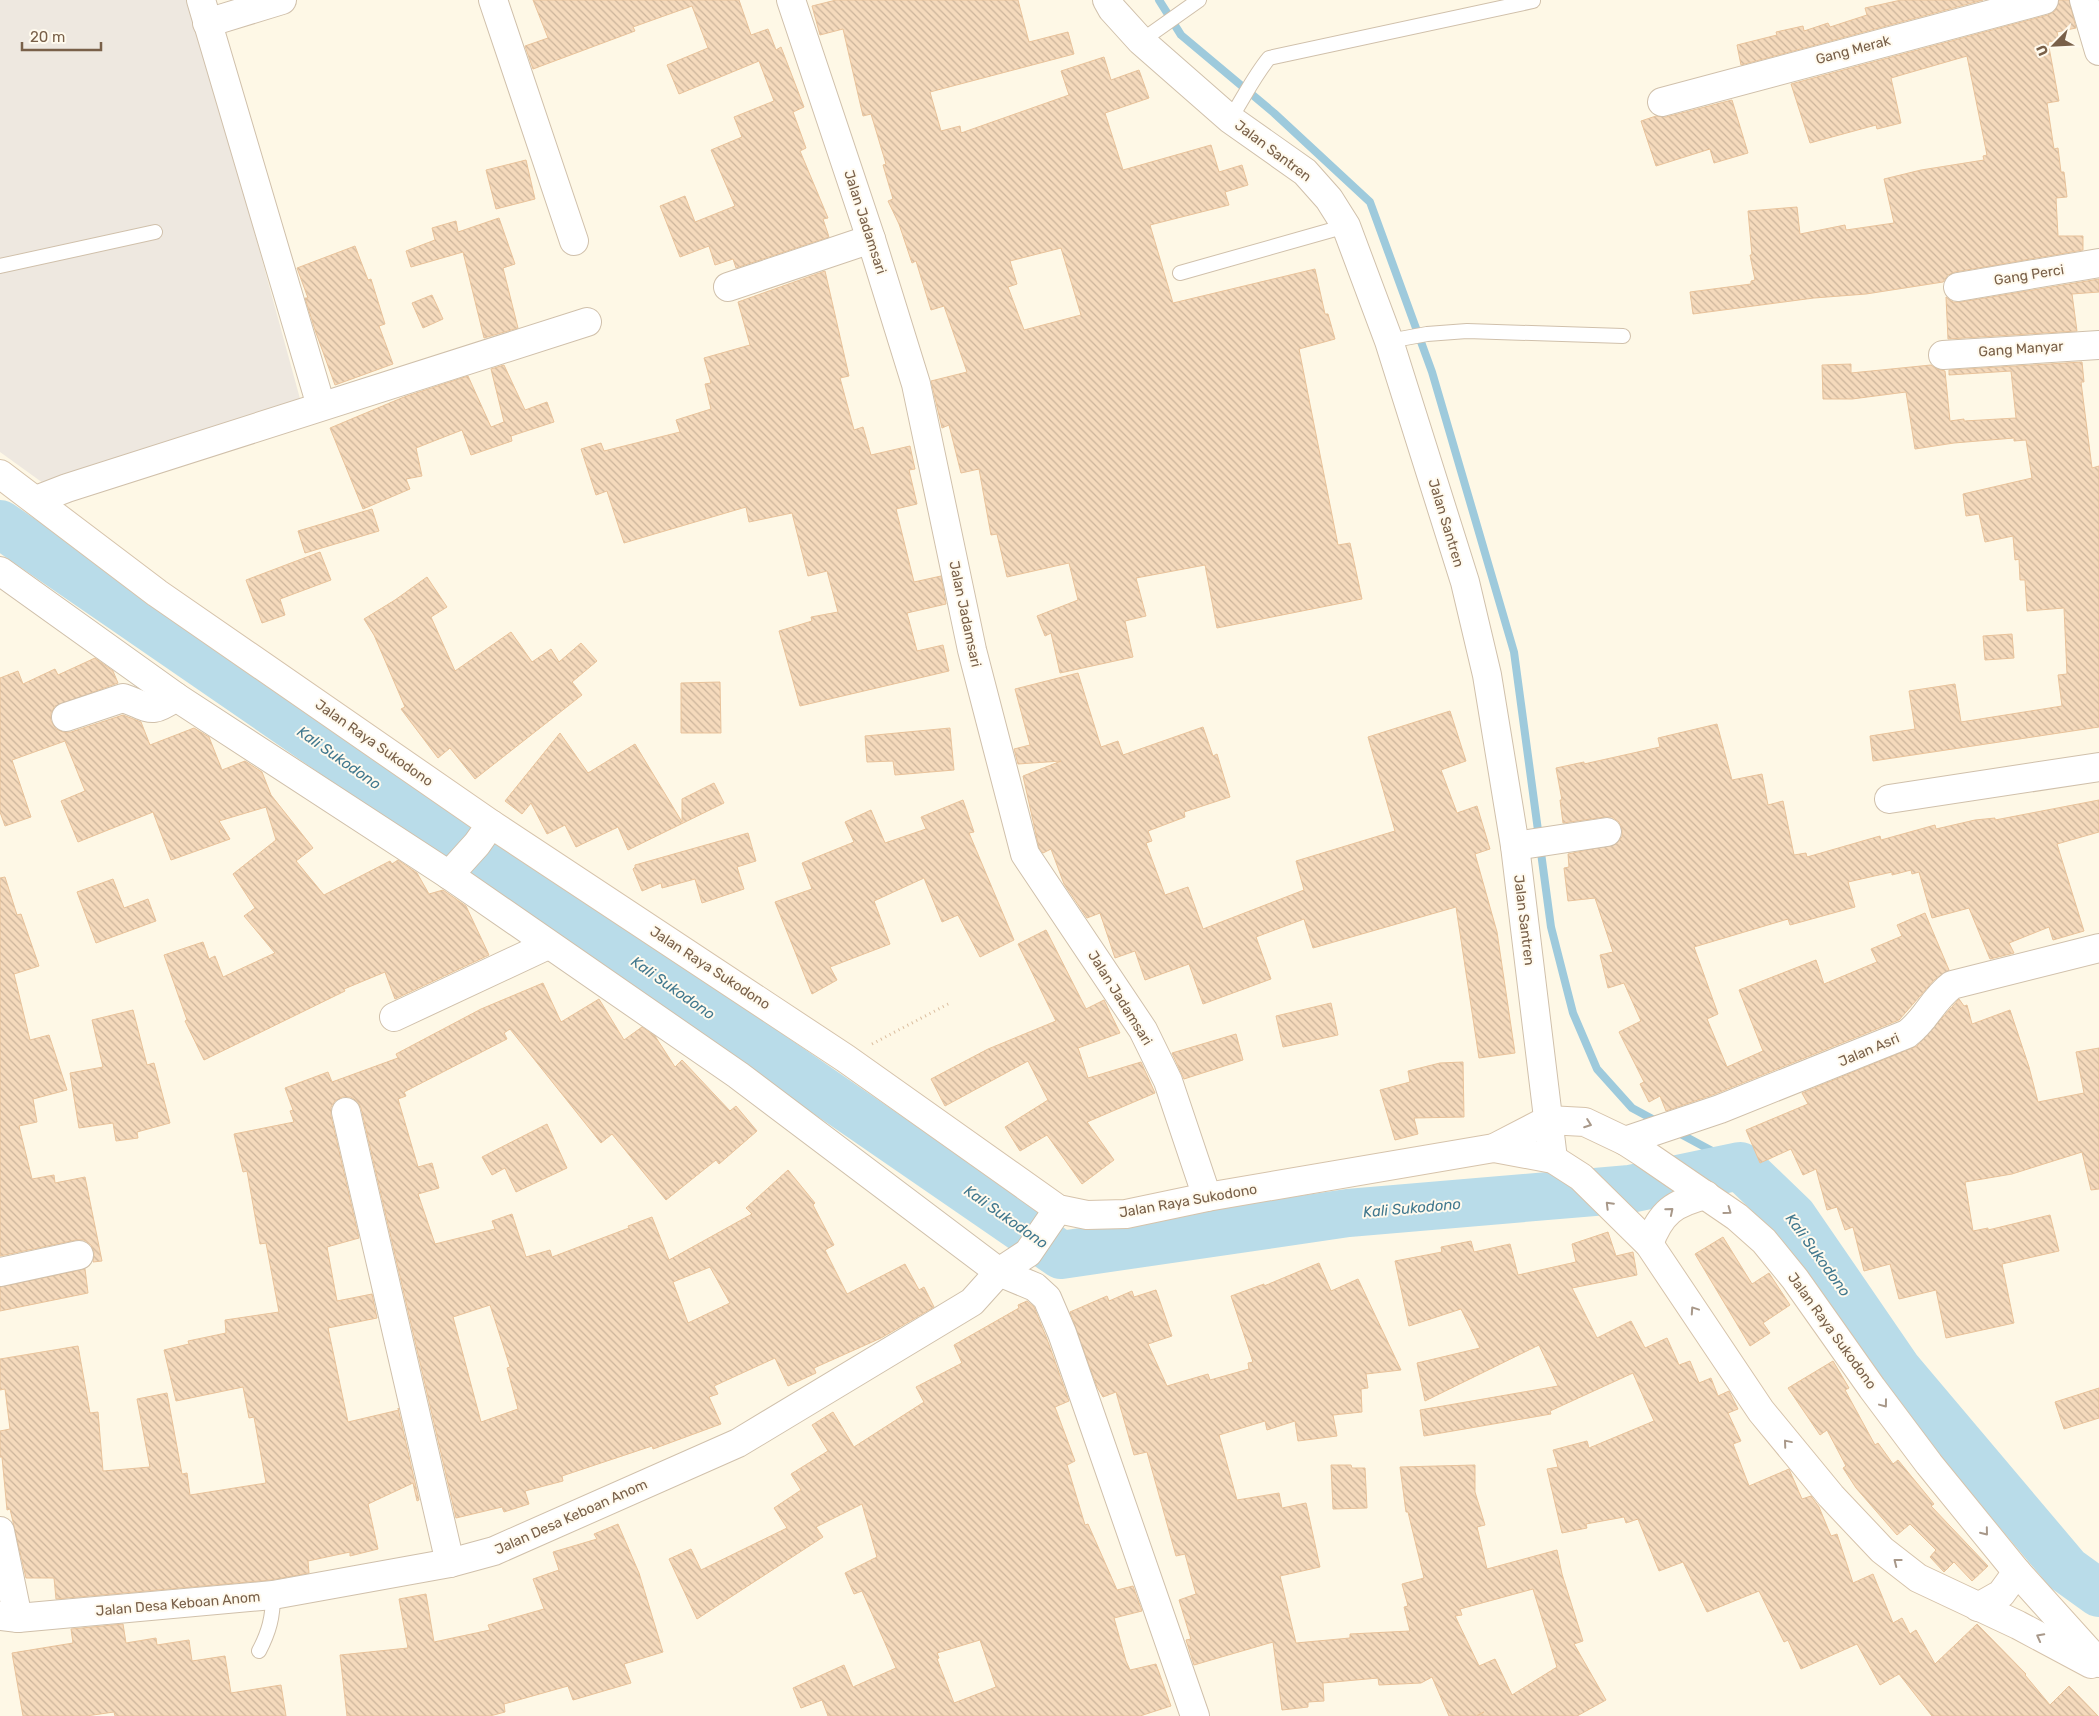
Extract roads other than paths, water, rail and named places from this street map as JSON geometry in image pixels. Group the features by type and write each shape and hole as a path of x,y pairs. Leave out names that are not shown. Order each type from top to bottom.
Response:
{"street":[{"path":"282,0 204,12 321,406"},
{"path":"493,0 574,241"},
{"name":"Jalan Jadamsari","path":"791,0 871,239 916,384 972,650 1025,854 1143,1030 1168,1081 1206,1198"},
{"name":"Jalan Santren","path":"1107,0 1112,9 1149,36 1305,172 1329,198 1346,226 1396,340 1465,582 1531,843 1548,1120 1553,1159"},
{"name":"Gang Merak","path":"1662,102 2044,0"},
{"path":"2084,0 2099,51"},
{"path":"728,287 871,239"},
{"name":"Gang Perci","path":"1958,286 2099,263"},
{"path":"36,500 321,406 587,322"},
{"name":"Gang Manyar","path":"1943,355 2099,345"},
{"name":"Jalan Raya Sukodono","path":"0,474 157,593 469,852 845,1058 1054,1215 1126,1214 1206,1198 1494,1148 1548,1120 1584,1122 1649,1137 1697,1189 1737,1217 1764,1241 1795,1279 1867,1381 1929,1464 2018,1572 2099,1663"},
{"path":"0,571 176,697 469,852 548,945 738,1076 999,1272 1034,1287 1047,1298 1062,1332 1195,1716"},
{"path":"66,717 123,698 151,709 158,709 176,697"},
{"path":"1889,799 2099,767"},
{"path":"1531,843 1607,832"},
{"path":"394,1018 548,945"},
{"name":"Jalan Asri","path":"1649,1137 1907,1034 1919,1025 1938,996 1952,986 2099,948"},
{"path":"346,1112 450,1563"},
{"name":"Jalan Raya Sukodono","path":"1494,1148 1553,1159 1581,1177 1643,1239 1761,1411 1832,1496 1882,1550 1918,1578 2099,1668"},
{"path":"1643,1239 1668,1211 1697,1189"},
{"name":"Jalan Desa Keboan Anom","path":"9,1617 273,1595 450,1563 494,1551 738,1443 972,1302 999,1272 1028,1252 1054,1215"},
{"path":"0,1272 79,1256"},
{"path":"0,1531 9,1617"},
{"path":"1978,1607 2001,1594 2018,1572"}],"lane":[{"path":"1149,36 1199,0"},
{"path":"1235,111 1255,81 1259,69 1269,58 1533,1"},
{"path":"1180,273 1346,226"},
{"path":"0,266 155,232"},
{"path":"1396,340 1427,334 1467,331 1623,336"},
{"path":"259,1651 268,1634 273,1617 273,1595"}],"waterway":[{"path":"1159,0 1181,35 1274,113 1370,202 1432,372 1514,652 1551,927 1573,1013 1597,1069 1632,1108 1658,1122"},
{"name":"Kali Sukodono","path":"0,524 1061,1255 1348,1213 1630,1189 1740,1166 1793,1217 1898,1370 2067,1570 2099,1593"},
{"path":"1675,1131 1740,1166"}]}
